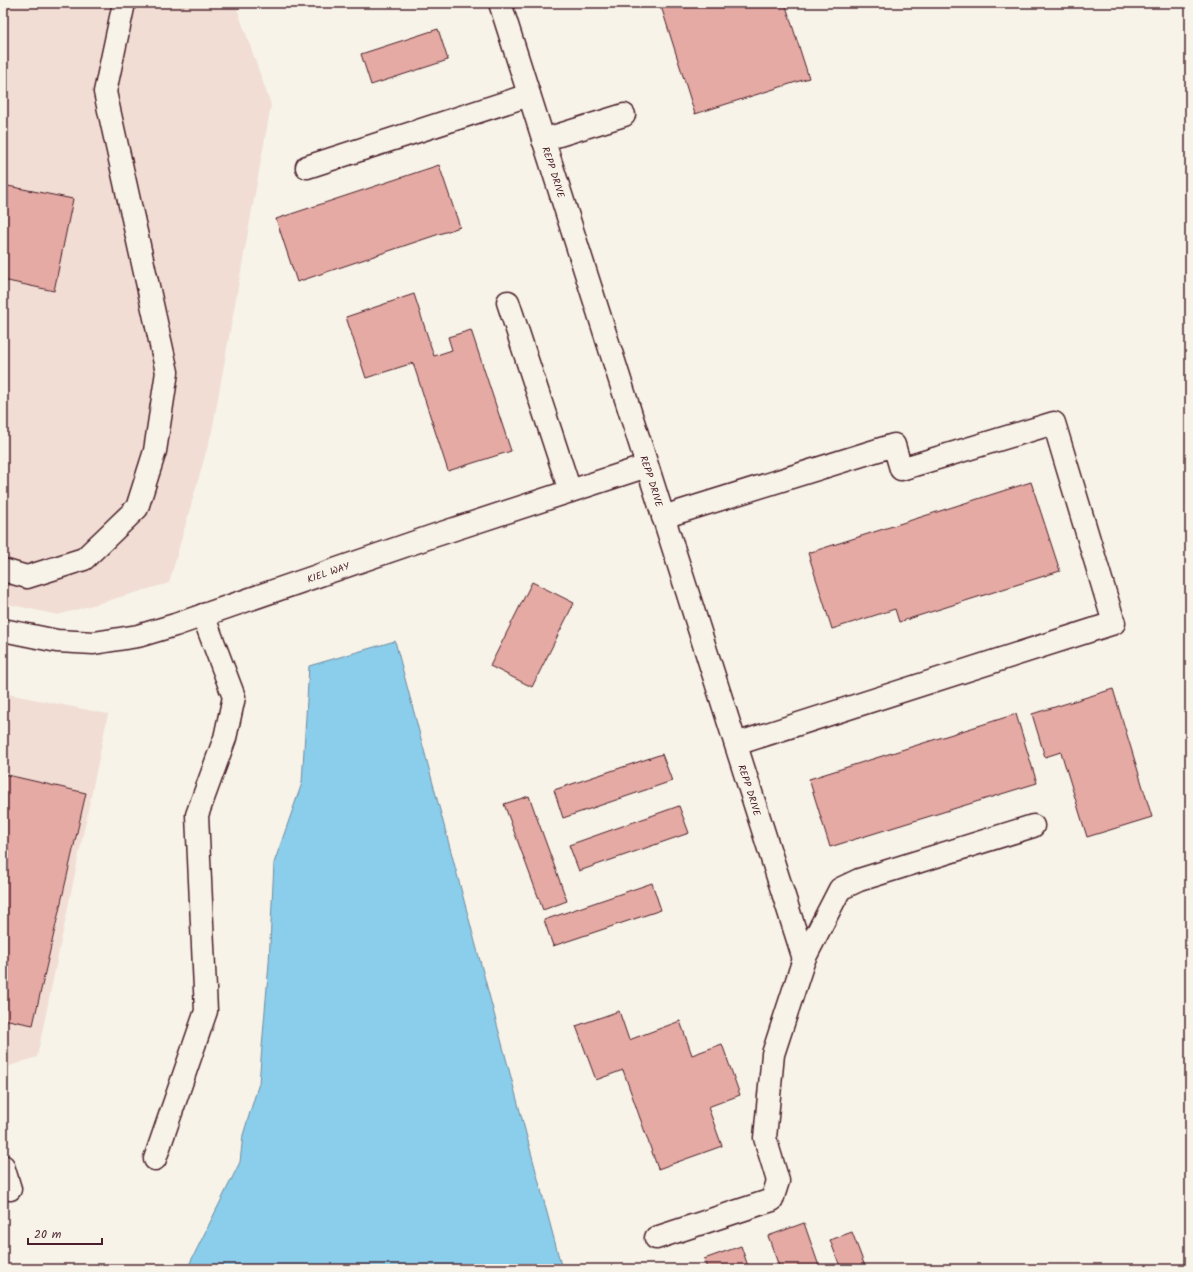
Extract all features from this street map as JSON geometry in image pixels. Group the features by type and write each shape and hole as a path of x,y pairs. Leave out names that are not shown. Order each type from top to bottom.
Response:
{"street":[{"path":"3,570 27,577 84,559 137,508 155,451 167,372 104,92 124,3"},
{"name":"REPP DRIVE","path":"500,3 804,959"},
{"path":"307,167 529,95"},
{"path":"543,140 624,115"},
{"path":"508,302 570,491"},
{"path":"664,517 894,445 901,469 1054,423 1114,623 736,744"},
{"name":"KIEL WAY","path":"3,630 57,641 94,643 138,636 175,625 426,538 647,466"},
{"path":"155,1159 206,1011 197,815 225,738 234,697 203,615"},
{"path":"656,1238 772,1200 778,1181 765,1138 773,1054 804,959 840,889 859,880 1033,826"},
{"path":"3,1166 10,1189"}],"shaded area":[{"path":"3,3 235,3 271,105 212,431 169,583 58,615 3,603"},
{"path":"3,693 108,714 37,1057 3,1068"}],"water":[{"path":"395,641 562,1269 187,1269 240,1162 243,1135 259,1083 269,963 274,863 302,783 309,666"}],"building":[{"path":"3,3 9,3 3,30"},
{"path":"660,3 785,3 809,78 695,114"},
{"path":"438,29 448,60 371,85 361,54"},
{"path":"439,165 460,227 297,282 276,219"},
{"path":"3,185 73,199 54,291 3,280"},
{"path":"414,294 434,356 452,350 448,337 471,330 511,451 448,471 413,363 366,378 346,317"},
{"path":"1031,482 1060,571 899,622 895,609 832,629 808,553"},
{"path":"532,582 574,603 532,687 490,666"},
{"path":"1113,689 1152,817 1087,837 1061,752 1045,757 1032,714"},
{"path":"1016,714 1037,783 830,847 809,779"},
{"path":"662,754 672,781 563,818 554,790"},
{"path":"3,774 86,793 33,1025 3,1019"},
{"path":"529,796 567,901 543,910 504,804"},
{"path":"679,806 689,833 579,871 569,845"},
{"path":"652,883 661,910 553,946 544,920"},
{"path":"619,1011 629,1040 680,1021 692,1055 722,1044 740,1095 708,1107 722,1146 658,1169 623,1070 596,1080 576,1026"},
{"path":"804,1223 820,1269 780,1269 768,1236"},
{"path":"852,1232 866,1269 841,1269 830,1240"},
{"path":"741,1246 749,1269 707,1269 704,1259"}]}
